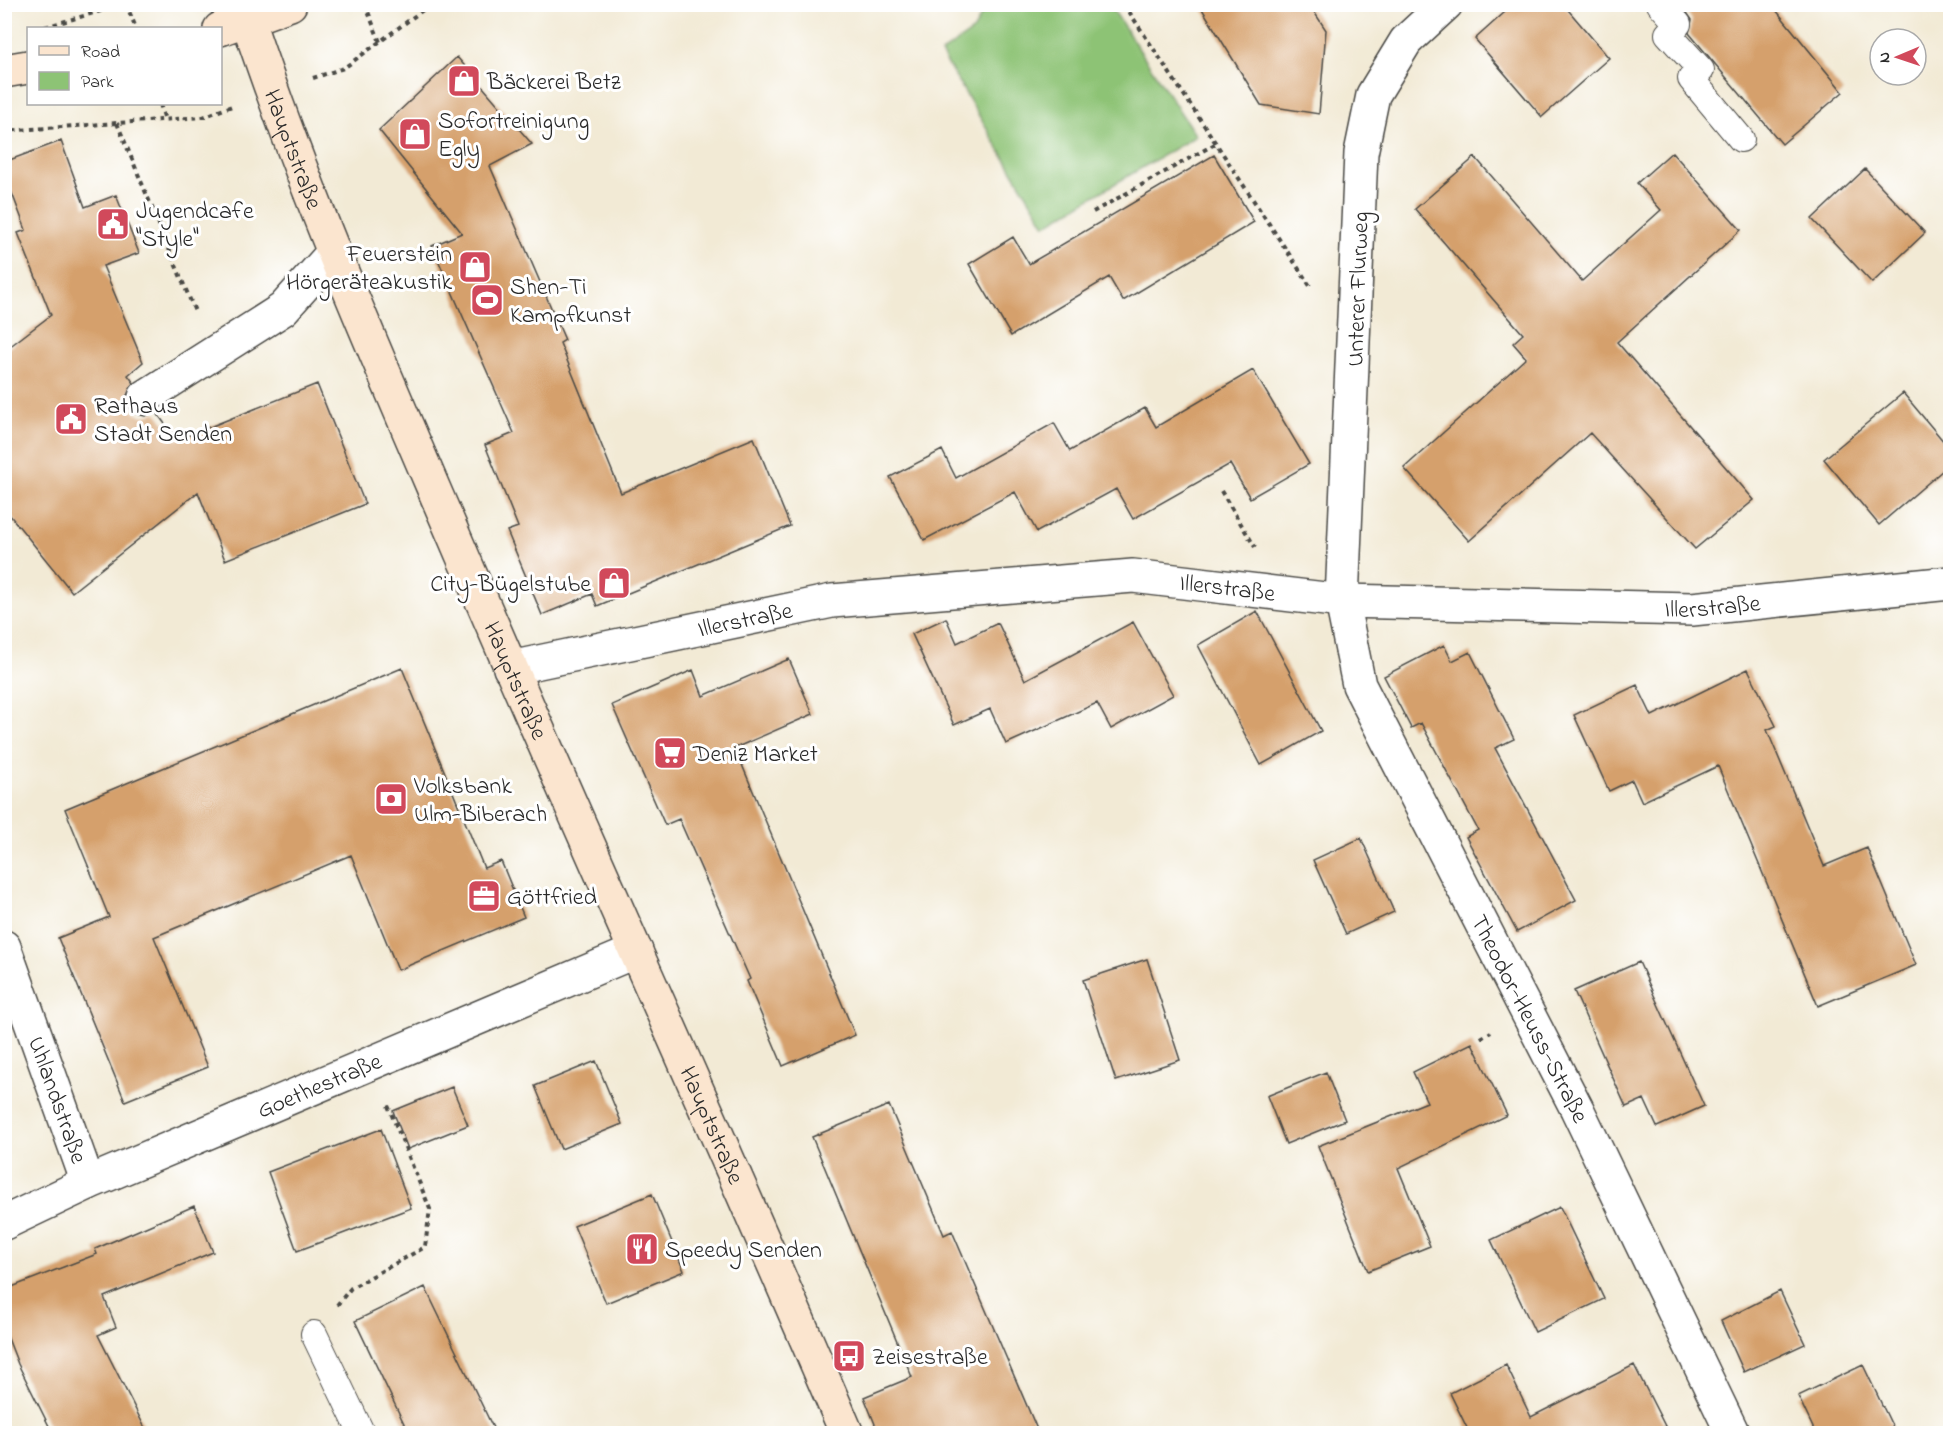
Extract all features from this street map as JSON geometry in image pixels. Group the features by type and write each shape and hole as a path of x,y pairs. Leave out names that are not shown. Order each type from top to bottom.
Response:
{"main road":[{"path":"234,25 290,4"},
{"name":"Hauptstraße","path":"234,25 272,92 334,252 510,668 847,1434"},
{"path":"4,71 27,67"}],"street":[{"name":"Unterer Flurweg","path":"1342,601 1357,307 1361,153 1373,95 1406,41 1446,4"},
{"path":"145,397 214,356 283,309 334,252"},
{"name":"Illerstraße","path":"510,668 832,601 1133,576 1342,601 1692,609 1950,583"},
{"name":"Theodor-Heuss-Straße","path":"1342,601 1359,685 1577,1109 1733,1434"},
{"name":"Uhlandstraße","path":"4,947 88,1184"},
{"name":"Goethestraße","path":"4,1223 88,1184 636,951"}],"lane":[{"path":"1660,4 1678,24 1668,34 1701,70 1691,79 1741,139"},
{"path":"314,1334 362,1434"}],"path":[{"path":"50,27 126,4 136,27"},
{"path":"364,4 380,42"},
{"path":"1124,4 1323,307 1357,307"},
{"path":"160,105 165,120"},
{"path":"117,123 214,356"},
{"path":"1093,212 1215,144"},
{"path":"4,263 9,283 4,287"},
{"path":"1221,491 1283,594"},
{"path":"314,1334 351,1288 425,1247 430,1209 372,1063"}],"green space":[{"path":"986,5 1110,5 1196,136 1045,225 941,53 974,30"}],"building":[{"path":"1199,4 1309,4 1326,30 1319,114 1261,105"},
{"path":"1514,4 1563,4 1609,58 1542,117 1475,39"},
{"path":"1681,4 1771,4 1843,92 1782,144 1689,33 1692,20"},
{"path":"457,57 532,144 490,166 565,340 560,343 621,493 754,438 790,526 597,606 592,594 542,615 507,531 518,527 485,445 514,433 432,246 462,233 379,130"},
{"path":"61,141 85,207 116,195 139,253 103,266 143,362 128,375 134,383 126,397 130,408 137,414 145,416 156,412 177,440 317,384 365,504 225,560 198,492 72,592 4,508 4,351 51,315 18,233 26,230 4,172 4,162"},
{"path":"1672,152 1741,230 1617,342 1754,500 1695,549 1590,433 1469,541 1404,468 1526,358 1513,343 1523,334 1415,209 1475,157 1582,281 1661,210 1637,183"},
{"path":"1214,155 1254,222 1123,301 1109,277 1011,336 969,264 1013,237 1029,264"},
{"path":"1865,169 1925,233 1872,283 1812,219"},
{"path":"1253,370 1309,464 1250,498 1230,464 1133,519 1116,489 1037,532 1015,492 924,540 890,477 942,450 956,478 1054,423 1070,451 1145,408 1156,427"},
{"path":"1903,393 1950,449 1950,464 1879,525 1824,459"},
{"path":"1257,611 1321,731 1261,765 1198,645"},
{"path":"946,618 957,643 998,623 1025,680 1133,622 1173,695 1111,729 1097,703 1006,744 990,709 954,725 912,634"},
{"path":"1444,645 1452,661 1470,652 1514,739 1495,748 1576,900 1517,932 1466,837 1478,830 1421,723 1411,728 1384,676"},
{"path":"789,659 813,714 735,748 855,1035 783,1066 747,981 750,979 679,819 665,825 612,705 693,670 703,696"},
{"path":"402,668 484,868 501,861 524,917 398,970 351,855 154,937 208,1067 125,1101 58,938 109,917 65,809"},
{"path":"1748,669 1776,726 1767,730 1824,866 1867,848 1916,965 1818,1006 1718,766 1642,802 1632,780 1609,791 1574,715 1637,685 1652,716"},
{"path":"1361,838 1394,912 1346,934 1313,860"},
{"path":"1147,959 1180,1060 1116,1081 1083,980"},
{"path":"1639,962 1704,1106 1657,1127 1644,1099 1626,1107 1574,991"},
{"path":"1472,1043 1507,1115 1398,1168 1430,1246 1368,1271 1318,1146 1427,1102 1413,1072"},
{"path":"596,1061 622,1124 561,1149 535,1086"},
{"path":"1326,1072 1345,1120 1286,1144 1267,1096"},
{"path":"452,1087 468,1125 408,1149 393,1111"},
{"path":"889,1105 944,1235 952,1231 1039,1434 879,1434 864,1397 912,1377 812,1137"},
{"path":"381,1129 411,1208 297,1251 268,1172"},
{"path":"652,1194 684,1271 606,1303 574,1226"},
{"path":"194,1206 213,1252 104,1297 116,1327 98,1335 148,1434 53,1434 18,1364 4,1328 4,1290 97,1254 95,1249"},
{"path":"1560,1207 1604,1299 1535,1332 1491,1240"},
{"path":"425,1287 496,1434 409,1434 355,1321"},
{"path":"1780,1291 1805,1344 1744,1372 1721,1321"},
{"path":"1506,1365 1531,1417 1634,1365 1669,1434 1470,1434 1450,1393"},
{"path":"1863,1365 1896,1434 1816,1434 1798,1396"}],"place":[{"name":"Bäckerei Betz","path":"464,81"},
{"name":"Sofortreinigung Egly","path":"415,134"},
{"name":"Jugendcafe \"Style\"","path":"113,224"},
{"name":"Feuerstein Hörgeräteakustik","path":"475,267"},
{"name":"Shen-Ti Kampfkunst","path":"487,300"},
{"name":"Rathaus Stadt Senden","path":"71,419"},
{"name":"City-Bügelstube","path":"614,583"},
{"name":"Deniz Market","path":"670,753"},
{"name":"Volksbank Ulm-Biberach","path":"391,799"},
{"name":"Göttfried","path":"484,896"},
{"name":"Speedy Senden","path":"642,1249"},
{"name":"Zeisestraße","path":"849,1356"}]}
